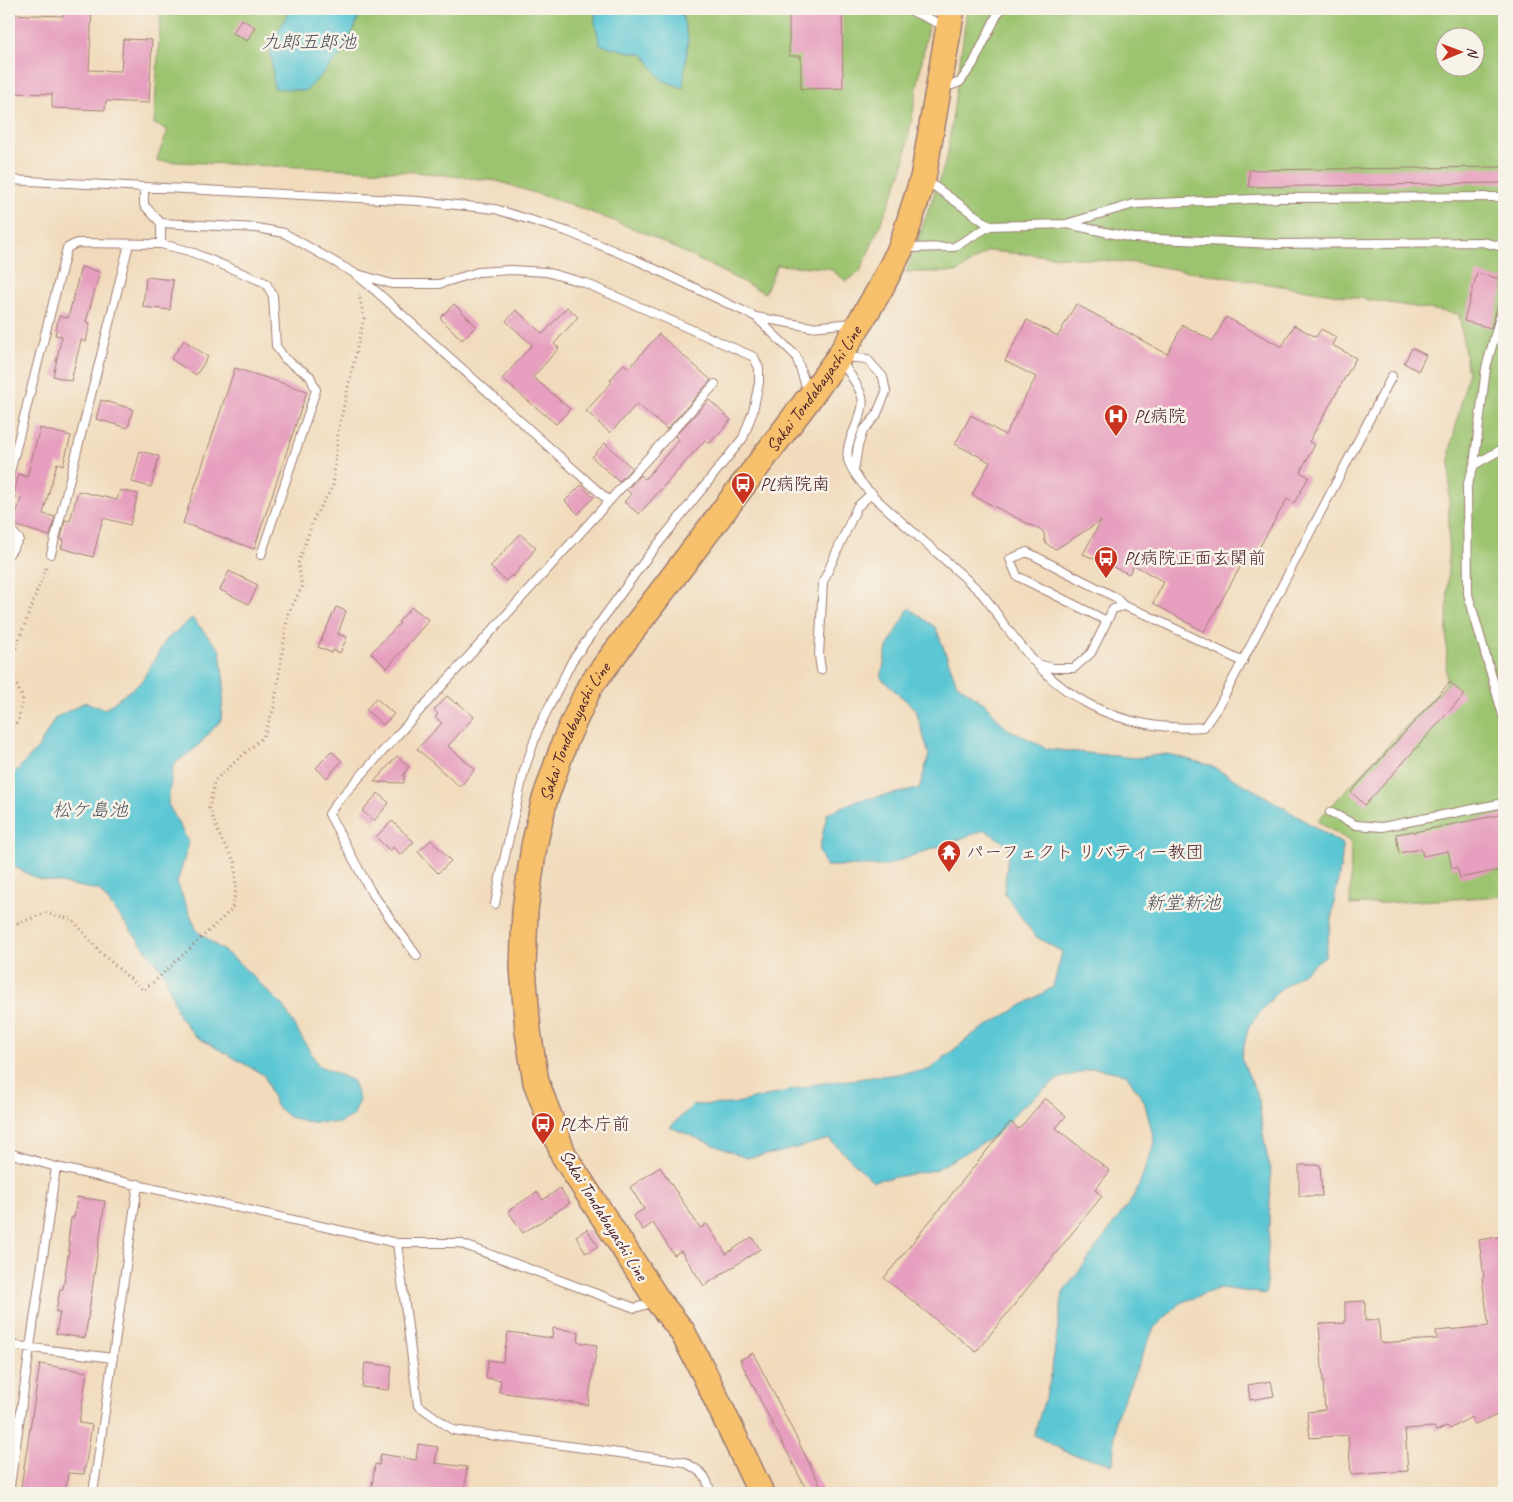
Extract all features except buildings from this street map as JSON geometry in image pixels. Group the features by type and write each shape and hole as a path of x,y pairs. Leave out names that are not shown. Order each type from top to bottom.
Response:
{"main road":[{"name":"Sakai Tondabayashi Line","path":"761,1493 704,1373 682,1332 658,1301 564,1156 536,1082 528,1031 523,968 525,910 534,846 544,802 565,741 590,686 839,357 879,291 901,248 923,178 951,18"}],"lane":[{"path":"907,9 951,18"},
{"path":"939,84 952,85 960,82 973,64 1000,9"},
{"path":"923,178 990,226"},
{"path":"9,180 418,201 495,209 566,232 634,259 756,317 811,327 858,323"},
{"path":"144,187 144,205 161,223 161,244"},
{"path":"1067,224 1134,204 1280,198 1504,197"},
{"path":"161,223 257,228 284,233 354,273 608,501"},
{"path":"901,248 954,247 990,226 1067,224 1133,238 1277,244 1482,242 1504,247"},
{"path":"9,476 66,248 77,243 161,244 189,251 266,283 273,296 276,346 285,359 310,376 316,390 261,555"},
{"path":"51,554 129,244"},
{"path":"354,273 392,284 440,284 478,272 511,270 546,272 585,283 754,357 759,368 759,383 753,411 743,438 646,559 572,662 539,727 524,771 495,904"},
{"path":"1504,311 1499,320 1486,368 1474,465 1467,486 1468,594 1504,718"},
{"path":"756,317 796,356 810,397"},
{"path":"839,357 867,359 883,377 886,392 876,416 863,431 854,470"},
{"path":"839,357 860,390 863,399 860,414 852,432 848,450 849,462 858,478 872,493 980,592 1035,664 1061,687 1092,706 1118,716 1146,724 1188,728 1204,727 1220,704 1392,376"},
{"path":"417,956 370,890 329,814 337,802 715,384"},
{"path":"1474,465 1504,448"},
{"path":"821,670 818,655 823,582 857,507 872,493"},
{"path":"9,528 19,539 9,554"},
{"path":"1107,621 1017,576 1010,559 1026,552 1114,597 1124,606 1145,614 1243,662"},
{"path":"1035,664 1053,668 1074,668 1091,653 1113,609 1124,606"},
{"path":"1330,812 1356,826 1382,827 1504,803"},
{"path":"9,1153 56,1167 397,1242 459,1244 635,1308 658,1301"},
{"path":"9,1493 56,1167"},
{"path":"93,1493 138,1184"},
{"path":"397,1242 418,1404 453,1430 684,1462 701,1471 710,1493"},
{"path":"9,1345 113,1358"}],"path":[{"path":"9,917 18,923 46,913 72,919 100,952 144,990 232,909 236,890 235,862 221,839 209,808 215,780 264,737 274,708 288,614 302,587 298,564 314,518 333,486 338,430 364,318 354,273"},
{"path":"9,731 18,721 23,699 11,673 11,661 51,554"}],"green space":[{"path":"161,9 931,9 903,168 860,272 846,281 829,268 777,265 765,293 647,234 578,207 497,181 416,172 156,161 168,130 154,124"},
{"path":"967,9 1504,9 1504,896 1350,905 1351,842 1317,821 1446,684 1450,451 1468,374 1459,314 1136,263 988,251 958,272 906,272 947,158"}],"water":[{"name":"九郎五郎池","path":"290,9 362,9 345,50 306,91 274,88 270,47"},
{"path":"595,9 681,9 688,40 683,88 662,80 644,55 600,45 595,23"},
{"name":"新堂新池","path":"909,608 936,628 957,684 985,704 1006,728 1048,749 1135,758 1168,754 1209,765 1263,795 1342,844 1342,857 1325,956 1277,992 1249,1026 1241,1057 1259,1100 1271,1176 1266,1294 1220,1288 1180,1303 1154,1328 1116,1417 1113,1464 1068,1453 1034,1435 1050,1381 1063,1293 1135,1195 1155,1143 1144,1101 1126,1074 1094,1068 1058,1079 1019,1109 995,1136 935,1170 873,1181 829,1139 777,1153 746,1158 670,1127 693,1105 732,1104 817,1084 929,1070 972,1035 1053,987 1062,952 1035,936 1004,893 1009,846 985,830 884,866 826,866 819,851 827,814 855,801 919,789 929,755 916,710 881,678 887,648"},
{"name":"松ケ島池","path":"192,618 220,650 224,684 221,720 197,747 173,765 168,804 189,843 177,883 197,931 236,960 283,1006 318,1065 353,1081 359,1099 354,1115 339,1123 310,1122 289,1117 276,1106 264,1075 195,1036 179,1016 163,971 99,890 38,879 9,864 9,779 38,748 55,718 85,702 105,709 141,682 166,640"}],"place":[{"name":"PL病院","path":"1116,437"},
{"name":"PL病院南","path":"743,505"},
{"name":"PL病院正面玄関前","path":"1106,579"},
{"name":"パーフェクト リバティー教団","path":"949,873"},
{"name":"PL本庁前","path":"543,1145"}]}
